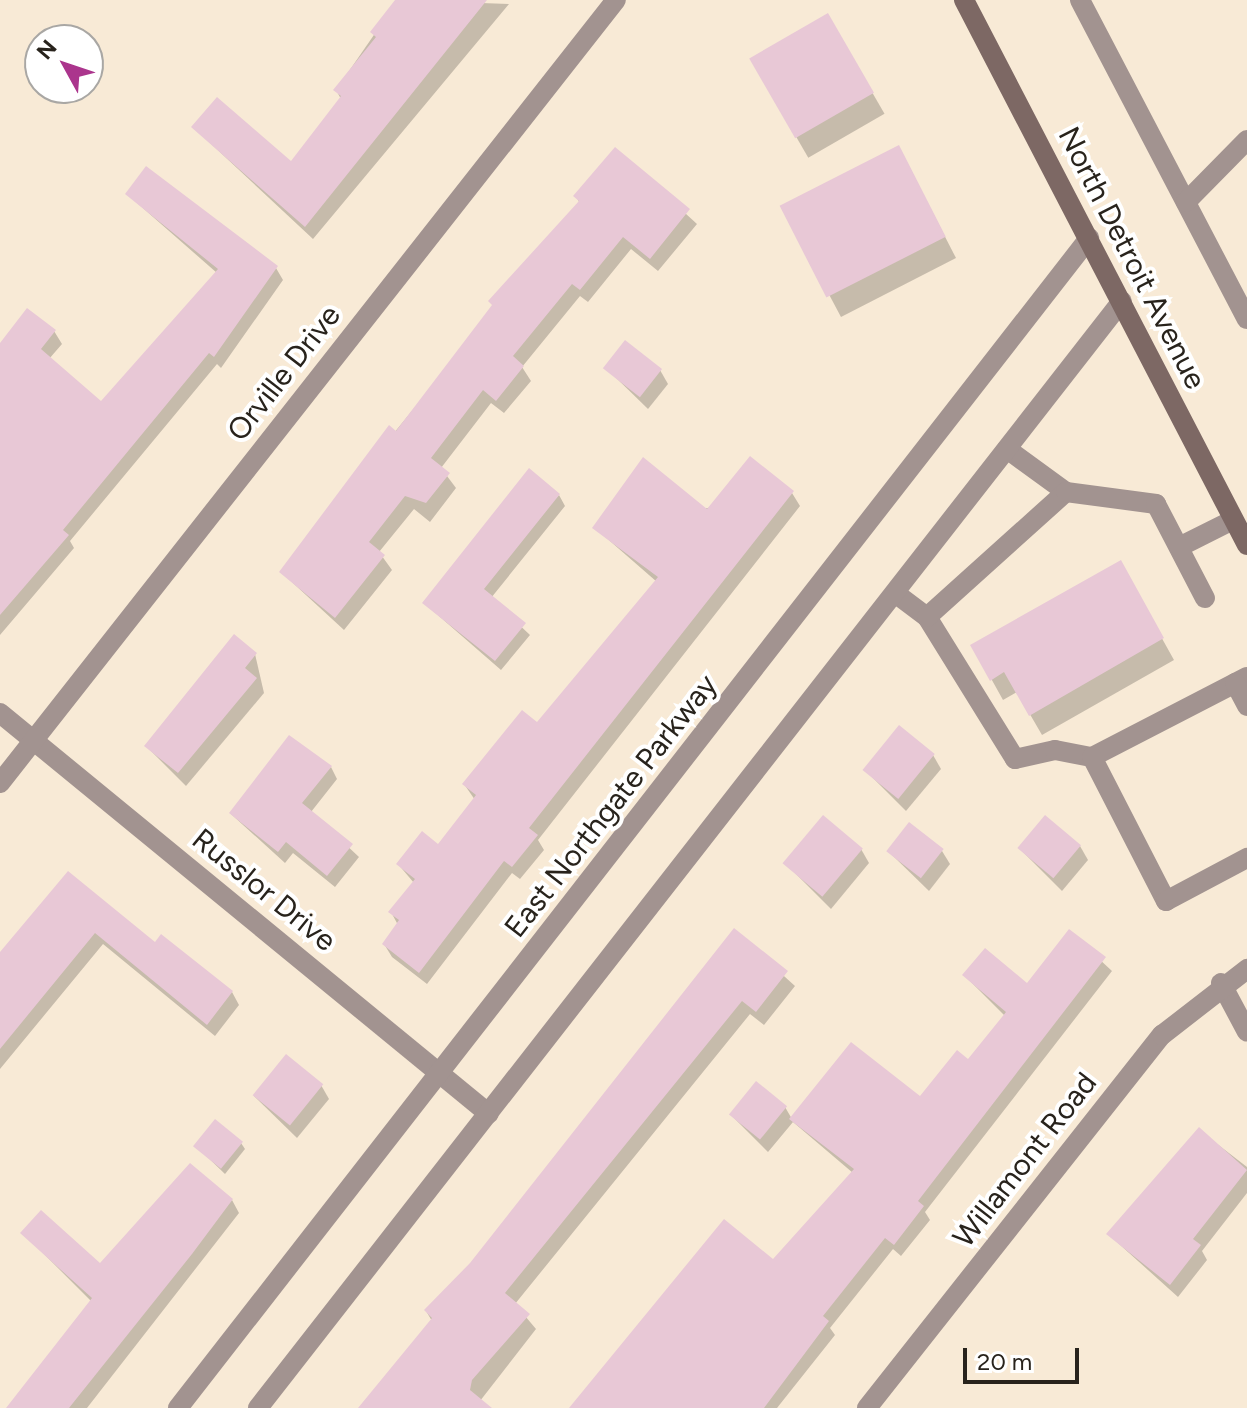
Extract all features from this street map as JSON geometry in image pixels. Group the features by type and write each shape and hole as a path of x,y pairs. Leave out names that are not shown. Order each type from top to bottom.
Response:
{"main road":[{"name":"North Detroit Avenue","path":"964,0 1247,545"}],"street":[{"name":"Orville Drive","path":"0,783 616,0"},
{"path":"1080,0 1247,319"},
{"path":"1186,202 1247,140"},
{"name":"East Northgate Parkway","path":"178,1408 1089,238"},
{"path":"258,1408 1122,301"},
{"path":"1007,449 1066,492 1156,504 1205,598"},
{"path":"927,617 1066,492"},
{"path":"1179,547 1233,520"},
{"path":"895,593 927,617 1015,759 1055,750 1092,757 1241,680 1247,706"},
{"name":"Russlor Drive","path":"0,713 489,1114"},
{"path":"1092,757 1166,901 1247,858"},
{"name":"Willamont Road","path":"867,1408 1162,1035 1221,983 1247,969"},
{"path":"1221,983 1247,1032"}],"building":[{"path":"395,0 487,0 305,227 191,127 217,97 291,161 341,96 333,90 376,37 370,32"},
{"path":"828,13 874,93 795,138 749,58"},
{"path":"899,145 946,237 826,298 780,206"},
{"path":"615,147 690,209 650,259 623,237 580,290 572,284 513,356 524,366 496,401 483,390 431,458 450,473 426,503 405,496 369,542 385,555 335,618 279,572 389,425 396,431 492,305 488,301 579,201 573,196"},
{"path":"146,166 278,266 214,357 209,353 63,530 69,535 0,615 0,343 27,308 56,330 41,349 101,401 218,269 125,194"},
{"path":"625,340 662,369 640,397 603,368"},
{"path":"750,456 794,491 529,828 538,835 512,867 504,861 419,973 382,944 399,920 388,912 415,879 396,864 422,831 438,844 476,795 462,784 522,710 537,722 658,577 592,528 643,457 707,509"},
{"path":"529,468 560,494 484,589 526,623 495,661 422,603"},
{"path":"1121,560 1164,638 1029,716 1004,672 990,681 970,645"},
{"path":"234,634 257,653 245,668 257,678 178,773 144,746"},
{"path":"899,725 935,754 898,799 862,770"},
{"path":"289,735 332,766 302,803 353,844 327,876 286,842 278,852 229,813"},
{"path":"823,815 863,848 822,897 783,863"},
{"path":"1045,815 1081,845 1053,878 1017,848"},
{"path":"909,822 944,849 921,878 886,851"},
{"path":"68,871 155,942 161,934 233,991 207,1025 95,933 0,1049 0,952"},
{"path":"734,928 788,971 756,1012 742,1001 505,1293 530,1314 472,1380 470,1390 492,1408 358,1408 432,1318 424,1310 470,1263"},
{"path":"1069,929 1106,957 918,1201 924,1206 894,1245 885,1238 823,1316 829,1321 764,1408 569,1408 724,1219 773,1259 854,1169 789,1119 851,1042 920,1096 957,1050 968,1059 1006,1012 962,975 985,948 1027,983"},
{"path":"286,1054 323,1084 290,1125 253,1095"},
{"path":"756,1081 787,1106 760,1140 729,1114"},
{"path":"215,1119 243,1142 221,1169 193,1146"},
{"path":"1199,1127 1247,1170 1193,1239 1201,1245 1170,1285 1106,1234"},
{"path":"190,1163 233,1199 192,1254 69,1408 6,1408 92,1298 20,1233 41,1210 100,1263"}]}
